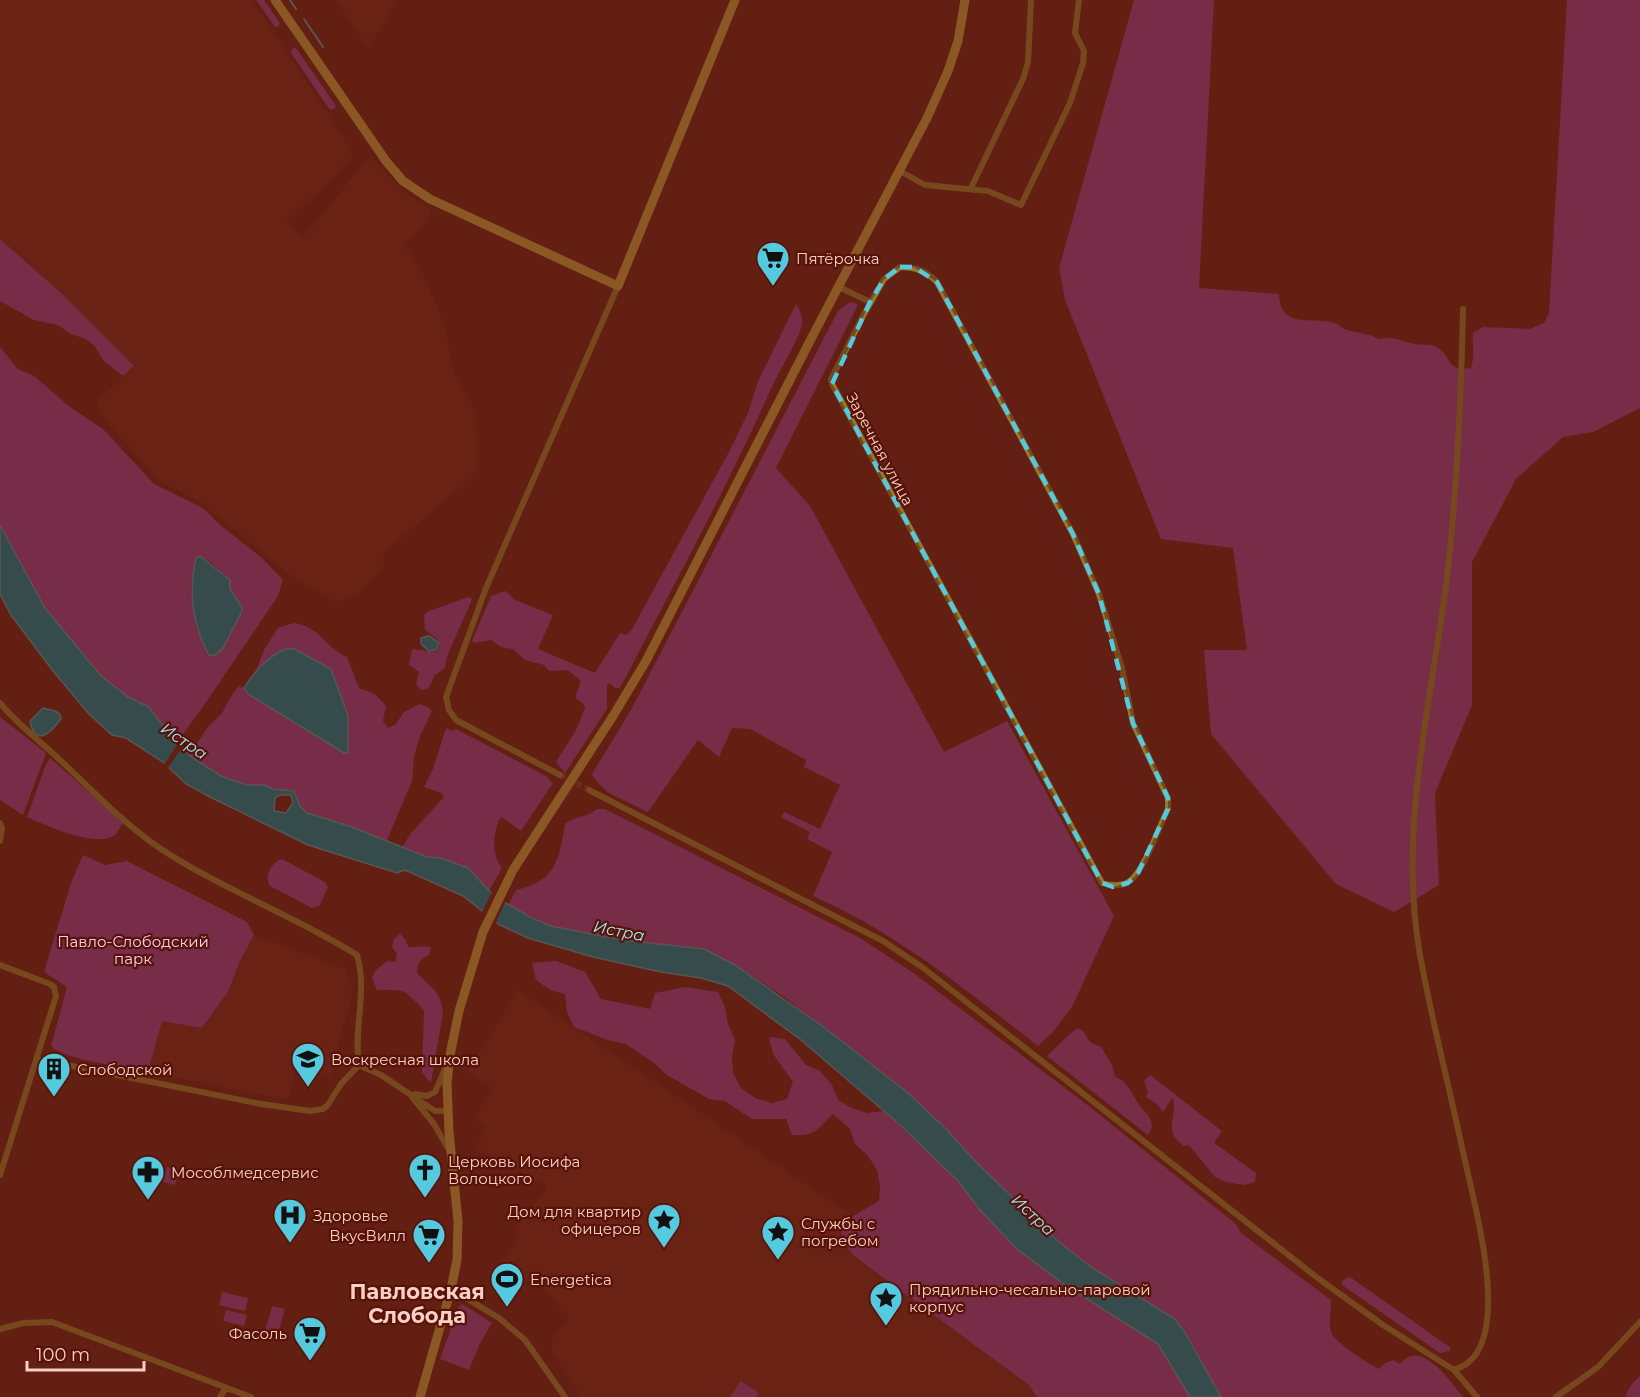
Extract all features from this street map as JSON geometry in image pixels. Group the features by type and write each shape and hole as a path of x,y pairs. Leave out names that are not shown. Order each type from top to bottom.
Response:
{"main road":[{"path":"275,0 386,161 403,181 414,190 454,211 618,286 735,0"},
{"path":"420,1397 452,1289 457,1260 458,1235 448,1111 450,1056 473,959 499,897 530,843 613,717 646,661 900,171 948,71 958,41 965,0"}],"street":[{"path":"970,188 1023,79 1028,62 1031,0"},
{"path":"900,171 932,186 988,191 1021,205 1070,103 1083,63 1084,51 1075,33 1079,0"},
{"name":"Заречная улица","path":"900,267 914,267 928,273 937,282 1073,534 1099,594 1122,668 1133,723 1168,798 1168,809 1138,873 1128,883 1113,887 1102,883 832,384 831,379 870,302 884,279 900,267"},
{"path":"560,775 456,720 449,710 446,697 486,588 618,286"},
{"path":"839,287 870,302"},
{"path":"1454,1370 1474,1357 1481,1345 1488,1309 1488,1283 1477,1213 1420,955 1414,910 1414,875 1419,768 1446,584 1456,485 1463,309"},
{"path":"0,703 10,716 60,759 130,826 158,847 357,955 363,986 356,1047 359,1065"},
{"path":"589,790 883,941 912,960 1319,1279 1383,1325 1454,1370 1478,1397"},
{"path":"0,823 2,834 0,841"},
{"path":"0,965 50,984 56,991 0,1174"},
{"path":"408,1092 427,1096 435,1092 443,1078 450,1056"},
{"path":"36,1059 258,1103 310,1111 327,1106 341,1084 359,1065"},
{"path":"359,1065 381,1075 435,1111 448,1111"},
{"path":"408,1092 434,1124 452,1157"},
{"path":"452,1289 499,1318 525,1340 565,1397"},
{"path":"0,1329 23,1323 52,1322 250,1397"},
{"path":"1556,1397 1598,1367 1640,1322"},
{"path":"220,1397 226,1388"}],"highlighted area":[{"path":"900,267 914,267 937,282 1073,534 1099,594 1133,723 1168,798 1168,809 1138,873 1128,883 1113,887 1102,883 832,384 870,302 884,279"}],"shaded area":[{"path":"0,0 252,0 343,136 353,155 333,179 286,221 303,237 370,156 402,191 432,209 422,228 405,246 420,267 444,322 454,373 476,412 477,471 382,554 385,560 382,563 385,566 361,590 348,599 335,602 293,577 199,501 159,481 103,417 96,402 134,366 62,294 0,239"},
{"path":"335,0 398,0 368,48"},
{"path":"254,935 345,969 353,991 330,1077 296,1068 288,1100 148,1072 162,1020 202,1028 228,992 239,963"},
{"path":"518,990 990,1308 1086,1397 581,1397 551,1351 553,1337 569,1318 547,1292 502,1262 520,1234 515,1231 547,1186 476,1147 486,1127 474,1119 493,1088 468,1072"}],"green space":[{"path":"256,0 264,0 280,23 278,27 275,27"},
{"path":"1134,0 1214,0 1199,288 1279,294 1285,313 1291,317 1335,323 1345,329 1379,339 1393,338 1434,346 1444,353 1452,365 1462,369 1471,368 1473,333 1483,327 1530,329 1544,323 1549,313 1567,0 1640,0 1640,408 1593,432 1563,437 1516,479 1472,562 1472,705 1435,793 1439,885 1394,912 1336,884 1211,734 1204,650 1247,650 1233,548 1161,539 1065,300 1059,268"},
{"path":"293,47 296,48 336,106 334,109 330,110 291,53"},
{"path":"0,239 62,294 134,366 123,376 103,360 94,345 86,339 71,334 58,325 34,320 0,301"},
{"path":"853,302 858,305 776,468 810,506 944,752 1007,721 1114,916 1072,1007 1053,1032 1038,1046 902,945 844,911 813,896 832,852 807,839 810,832 781,817 784,812 820,829 840,785 804,767 806,760 750,729 732,728 719,757 698,740 648,812 607,792 592,774 631,710 838,311"},
{"path":"796,304 802,318 799,334 735,466 620,688 615,688 610,683 607,685 607,709 565,773 556,762 576,730 585,708 583,703 576,699 580,680 568,670 549,671 544,665 525,660 513,649 501,647 491,640 475,643 472,641 491,596 506,591 515,600 553,615 538,649 595,673 620,633 626,635 631,631 730,450 748,413 758,381"},
{"path":"0,347 18,369 34,376 70,407 104,430 154,484 203,508 219,524 262,558 283,580 278,596 178,741 149,707 128,697 101,676 45,608 0,525","holes":["196,558 206,559 230,580 230,589 242,607 197,631 191,590"]},
{"path":"468,597 472,598 471,602 447,656 445,668 435,675 428,689 421,690 416,684 419,672 409,665 412,649 436,652 439,648 437,639 425,629 424,615"},
{"path":"294,623 311,629 347,657 359,688 375,694 386,706 383,721 388,728 395,725 404,712 419,704 432,711 420,736 414,757 412,781 387,840 307,813 300,806 294,791 272,789 265,785 247,785 221,776 189,756 207,728 222,713 239,686 244,688 248,694 344,753 349,743 348,715 276,653 256,670 265,648 278,628"},
{"path":"0,717 46,753 23,815 0,800"},
{"path":"446,728 452,731 456,729 546,776 553,783 521,831 502,817 499,820 494,844 498,862 502,868 489,891 467,868 441,858 427,857 402,847 411,833 444,797 441,793 424,787 433,769"},
{"path":"50,758 123,822 115,835 107,839 84,838 27,817"},
{"path":"597,809 605,809 860,938 915,974 1090,1107 1236,1224 1241,1233 1331,1300 1332,1334 1346,1348 1379,1369 1385,1363 1393,1360 1400,1364 1408,1357 1417,1356 1426,1359 1443,1373 1463,1397 1221,1397 1187,1334 1175,1319 1091,1267 1059,1242 908,1093 783,996 735,965 704,949 622,940 551,926 508,905 516,890 540,881 548,875 557,858 565,824"},
{"name":"Павло-Слободский парк","path":"83,855 105,865 127,861 247,922 254,935 239,963 228,992 202,1028 162,1021 148,1072 81,1059 58,1051 51,1046 67,987 44,972 71,883"},
{"path":"282,859 325,882 328,887 320,905 312,908 270,886 268,878 270,870"},
{"path":"400,934 406,940 408,947 431,947 429,955 418,964 417,973 434,989 442,1004 443,1012 431,1083 422,1073 424,1010 404,992 377,990 372,978 375,971 387,961 395,962 397,954 392,947 394,939"},
{"path":"556,961 585,972 601,999 650,1009 655,993 685,987 718,992 735,1040 732,1057 733,1073 741,1088 755,1098 772,1103 787,1099 793,1082 773,1054 769,1037 785,1039 806,1065 820,1071 832,1085 838,1100 867,1113 884,1111 958,1181 981,1211 1018,1250 1068,1287 1158,1344 1190,1397 1037,1397 1029,1385 854,1256 845,1244 840,1228 853,1216 879,1201 880,1186 877,1170 868,1156 855,1144 850,1129 833,1114 816,1131 792,1135 786,1119 752,1119 725,1101 709,1099 667,1075 626,1044 574,1027 567,1012 565,994 550,990 536,980 532,963"},
{"path":"1078,1028 1083,1031 1090,1042 1101,1047 1112,1065 1115,1077 1127,1085 1149,1116 1152,1127 1148,1135 1047,1056"},
{"path":"1150,1075 1222,1131 1214,1143 1256,1173 1255,1182 1244,1185 1226,1182 1215,1177 1189,1145 1183,1146 1173,1134 1174,1102 1172,1098 1163,1112 1157,1104 1146,1097 1148,1092 1144,1081"},
{"path":"167,1167 179,1170 175,1185 163,1182"},
{"path":"1350,1277 1451,1348 1449,1351 1440,1353 1342,1285 1343,1280"},
{"path":"222,1292 248,1298 245,1311 219,1305"},
{"path":"462,1304 492,1323 480,1343 469,1370 440,1359 459,1306"},
{"path":"272,1306 285,1309 278,1334 265,1331"},
{"path":"226,1310 247,1315 244,1326 223,1321"},
{"path":"1640,1376 1640,1397 1626,1397 1631,1385"},
{"path":"741,1381 759,1393 756,1397 730,1397"}],"water":[{"path":"0,525 45,608 101,676 128,697 149,707 190,756 221,776 247,785 265,785 272,789 294,791 300,806 307,813 352,827 427,857 441,858 468,868 494,896 530,917 551,926 622,940 704,949 735,965 825,1028 908,1093 1059,1242 1091,1267 1175,1319 1186,1334 1221,1397 1190,1397 1158,1344 1068,1287 1018,1250 981,1211 958,1181 899,1124 801,1040 728,986 701,978 593,957 528,938 500,925 463,896 405,870 397,873 308,845 210,797 186,784 163,762 126,738 112,735 89,714 11,615 0,594","holes":["280,795 291,795 293,803 286,813 274,811 275,798"]},
{"path":"200,556 230,580 230,589 242,607 223,648 214,656 209,655 203,643 193,608 192,584 196,558"},
{"path":"427,636 439,643 436,650 429,651 421,644 421,638"},
{"path":"285,649 294,649 331,669 348,716 348,753 344,753 248,694 244,688 252,676 272,656"},
{"path":"43,708 60,714 61,719 49,732 40,736 32,729 30,721"}],"pier":[{"path":"181,739 184,744 167,770 163,766"},
{"path":"493,890 506,900 495,925 481,914"}],"waterway":[{"path":"290,0 296,9"},
{"path":"304,19 323,47"}],"tunnel":[{"path":"560,775 589,790"}],"place":[{"name":"Пятёрочка","path":"773,287"},
{"name":"Воскресная школа","path":"308,1088"},
{"name":"Слободской","path":"54,1098"},
{"name":"Церковь Иосифа Волоцкого","path":"425,1199"},
{"name":"Мособлмедсервис","path":"148,1201"},
{"name":"Здоровье","path":"290,1244"},
{"name":"Дом для квартир офицеров","path":"664,1249"},
{"name":"Службы с погребом","path":"778,1261"},
{"name":"ВкусВилл","path":"429,1264"},
{"name":"Energetica","path":"507,1308"},
{"name":"Прядильно-чесально-паровой корпус","path":"886,1327"},
{"name":"Фасоль","path":"310,1362"}],"district":[{"name":"Павловская Слобода","path":"417,1303"}],"water label":[{"name":"Истра","path":"184,741"},
{"name":"Истра","path":"619,931"},
{"name":"Истра","path":"1033,1215"}]}
